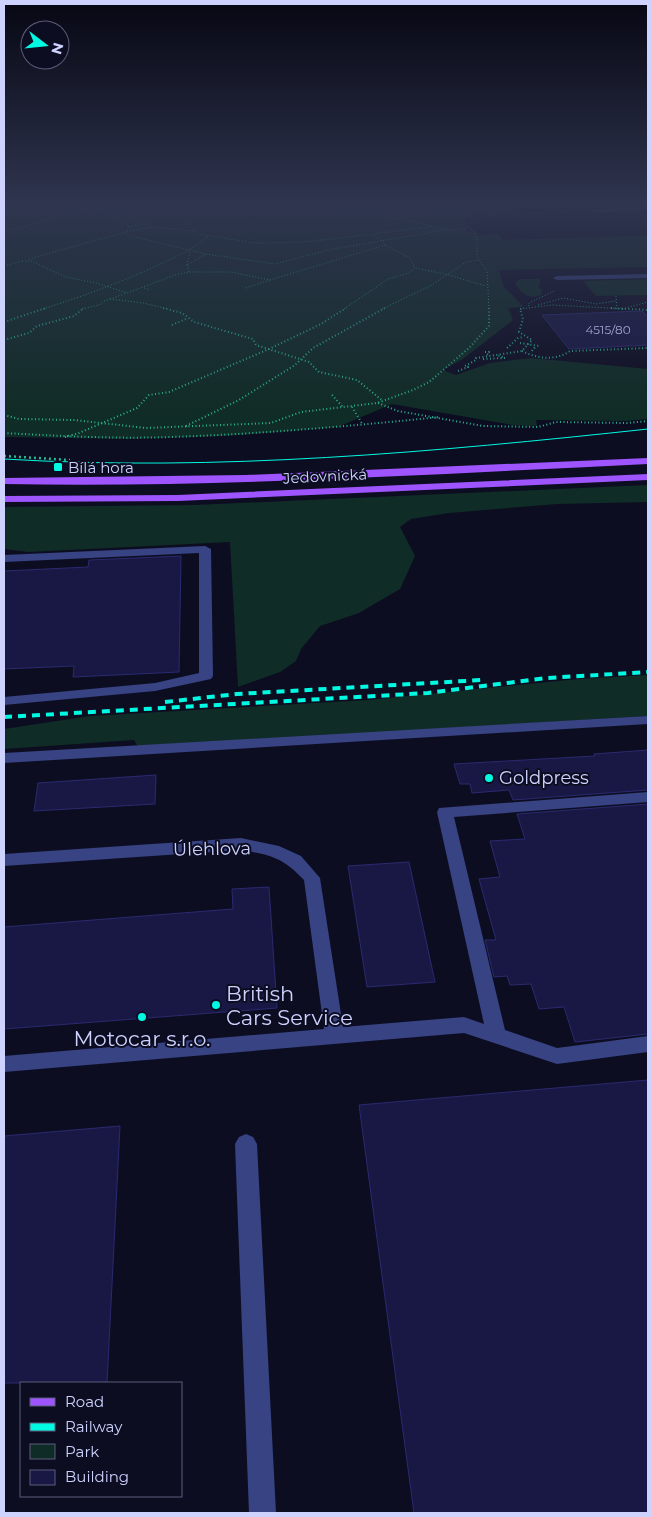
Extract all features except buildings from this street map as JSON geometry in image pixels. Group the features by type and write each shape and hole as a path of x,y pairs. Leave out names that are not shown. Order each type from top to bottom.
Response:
{"main road":[{"name":"Jedovnická","path":"4,481 91,482 235,479 648,461"},
{"name":"Jedovnická","path":"4,499 178,498 648,477"}],"street":[{"path":"556,278 648,276"},
{"path":"4,558 205,549 206,676 156,687 4,701"},
{"path":"4,758 648,720"},
{"path":"496,1035 445,812 648,797"},
{"name":"Úlehlova","path":"4,860 242,844 273,850 295,860 312,878 335,1036"},
{"path":"4,1064 464,1025 557,1056 648,1044"},
{"path":"246,1144 263,1513"}],"path":[{"path":"56,273 127,293"},
{"path":"4,322 108,287 139,273"},
{"path":"4,340 29,333 37,326 74,316 84,308 99,305 110,299 185,273"},
{"path":"235,273 270,280"},
{"path":"246,288 292,273"},
{"path":"65,437 137,408 149,395 169,392 269,349 321,324 373,291 388,279 408,273"},
{"path":"439,273 486,286"},
{"path":"4,416 19,419 74,420 129,427 182,427 271,423 301,412 377,403 429,382 469,348 489,326 487,273"},
{"path":"182,427 239,400 301,359 313,348 402,299 430,286 445,274"},
{"path":"530,306 528,302 553,292 552,287"},
{"path":"143,288 150,290"},
{"path":"548,295 559,299"},
{"path":"616,296 618,311"},
{"path":"110,299 143,302 182,313 189,318 222,331 253,339 256,345 301,359 319,372 357,380 383,401"},
{"path":"550,300 552,304"},
{"path":"534,301 582,300 592,304 616,301"},
{"path":"538,306 537,304 541,302"},
{"path":"600,304 618,311 648,302"},
{"path":"515,309 520,310 530,306 552,304 589,306 618,311 648,310"},
{"path":"483,359 500,352 505,354 522,351 529,344 532,340 519,332 523,319 520,310"},
{"path":"172,325 189,318"},
{"path":"505,354 512,348 507,348 518,338 525,336"},
{"path":"520,342 539,346"},
{"path":"532,351 535,345"},
{"path":"522,351 531,356 549,358 567,354 570,351 648,348"},
{"path":"485,352 489,352 487,354 490,356"},
{"path":"458,372 468,367 464,366 476,360 477,356 490,360 505,358 496,355"},
{"path":"332,395 343,408"},
{"path":"377,403 398,411 474,424 512,427 538,427 556,422 627,424 648,421"},
{"path":"352,407 363,425"},
{"path":"4,434 65,437 171,437 363,425 440,417"},
{"path":"4,456 70,460"}],"green space":[{"path":"4,273 500,273 504,287 524,307 508,308 513,320 463,359 443,370 456,375 490,363 531,358 648,369 648,419 627,421 536,420 537,426 513,425 392,404 338,427 225,436 127,439 4,437"},
{"path":"520,279 540,279 538,287 542,290 541,295 533,297 523,293 515,283"},
{"path":"648,279 648,295 596,296 583,281"},
{"path":"648,485 648,502 557,504 449,513 411,519 400,527 415,556 400,589 359,613 320,626 301,649 296,661 280,672 238,687 230,542 28,552 4,549 4,507 195,505"},
{"path":"648,675 648,716 138,747 134,740 4,749 4,729 90,716 368,700 578,679"}],"tram line":[{"path":"4,459 165,463 326,458 648,429"}],"railway":[{"path":"4,717 428,693 547,678 648,672"},
{"path":"165,702 237,694 482,680"}],"place":[{"name":"Bílá hora","path":"58,467"},
{"name":"Goldpress","path":"489,778"},
{"name":"British Cars Service","path":"216,1005"},
{"name":"Motocar s.r.o.","path":"142,1017"}]}
